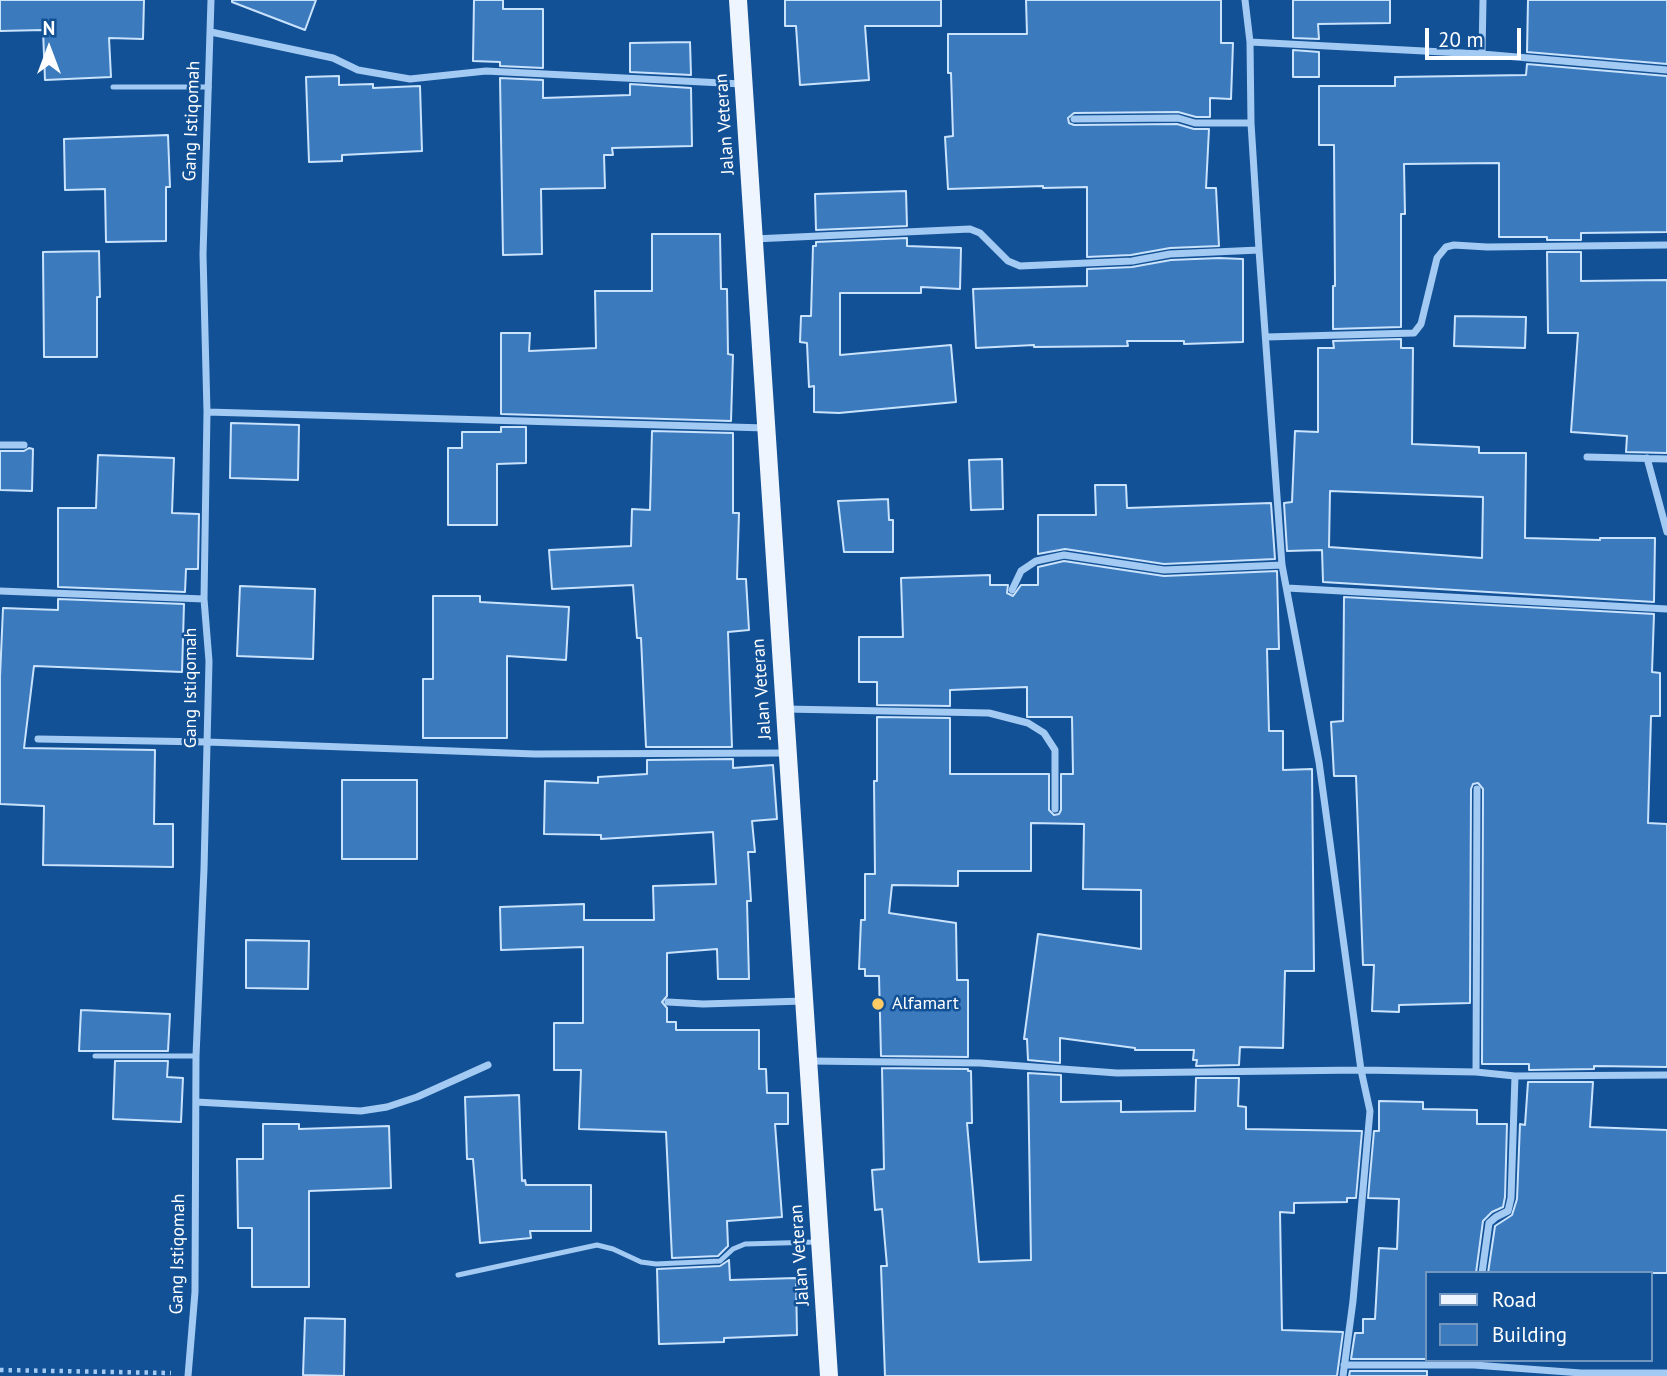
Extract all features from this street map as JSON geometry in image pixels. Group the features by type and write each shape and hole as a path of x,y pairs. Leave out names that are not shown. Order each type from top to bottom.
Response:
{"main road":[{"name":"Jalan Veteran","path":"738,0 829,1376"}],"street":[{"name":"Gang Istiqomah","path":"188,1374 195,1292 196,1056 209,661 204,600 207,412 203,254 211,0"},
{"path":"1245,0 1250,42 1251,123 1259,250 1282,565 1319,762 1361,1070 1370,1111 1353,1301 1343,1376"},
{"path":"1482,54 1483,0"},
{"path":"211,32 334,58 358,70 410,79 486,71 743,84"},
{"path":"1250,42 1482,54 1667,70"},
{"path":"1074,120 1178,118 1195,123 1251,123"},
{"path":"754,240 970,229 980,233 1008,261 1020,266 1259,250"},
{"path":"1266,337 1414,333 1421,324 1437,258 1446,247 1454,245 1667,245"},
{"path":"207,412 766,428"},
{"path":"0,445 24,445"},
{"path":"1587,457 1667,459"},
{"path":"1647,458 1667,532"},
{"path":"1012,590 1021,571 1036,561 1064,555 1164,570 1282,565"},
{"path":"1287,588 1667,609"},
{"path":"0,591 204,600"},
{"path":"785,709 989,713 1028,723 1045,733 1055,750 1055,808"},
{"path":"38,739 535,754 788,752"},
{"path":"1476,1072 1477,789"},
{"path":"668,1002 703,1004 804,1001"},
{"path":"808,1061 980,1063 1117,1073 1361,1070 1476,1072 1515,1076 1667,1075"},
{"path":"196,1102 361,1111 387,1107 417,1097 488,1065"},
{"path":"1482,1271 1489,1223 1508,1211 1511,1198 1515,1076"},
{"path":"1344,1365 1474,1363 1581,1373 1667,1373"}],"lane":[{"path":"113,87 209,87"},
{"path":"95,1056 196,1056"},
{"path":"458,1275 597,1245 641,1262 656,1264 720,1261 733,1248 745,1244 820,1242"}],"path":[{"path":"0,1370 188,1374"}],"building":[{"path":"0,0 144,0 143,39 109,38 111,77 45,80 43,30 0,31"},
{"path":"232,0 316,0 305,30"},
{"path":"474,0 503,0 503,9 543,9 543,68 500,66 500,62 473,61"},
{"path":"785,0 941,0 941,26 865,26 869,80 800,85 796,26 785,26"},
{"path":"1026,0 1221,0 1221,43 1233,43 1231,99 1210,98 1210,117 1196,117 1178,112 1074,113 1068,118 1069,123 1074,125 1177,124 1194,129 1209,129 1206,188 1216,188 1219,246 1087,257 1087,187 948,189 945,137 953,136 948,34 1027,34"},
{"path":"1293,0 1390,0 1390,23 1318,24 1319,39 1293,38"},
{"path":"1528,0 1667,0 1667,64 1527,52"},
{"path":"690,42 691,75 630,72 630,43"},
{"path":"1293,50 1319,52 1319,77 1293,77"},
{"path":"1527,64 1667,76 1667,232 1581,233 1581,240 1499,237 1499,163 1404,164 1401,327 1333,329 1334,145 1319,145 1319,86 1395,86 1395,77 1526,75"},
{"path":"339,76 339,85 373,84 373,88 420,86 422,151 342,155 342,161 309,162 306,77"},
{"path":"500,78 543,80 543,98 630,95 630,84 691,88 692,146 612,148 613,155 604,155 605,188 541,189 542,254 503,255"},
{"path":"168,135 170,187 166,187 166,241 106,242 105,189 65,190 64,139"},
{"path":"906,191 907,226 816,230 815,194"},
{"path":"652,234 720,234 721,289 727,289 728,354 733,355 731,421 501,414 501,333 530,333 529,351 596,348 595,291 652,291"},
{"path":"907,238 907,246 961,248 960,289 921,287 921,293 840,293 840,355 951,345 956,402 839,413 814,412 814,386 809,387 807,343 800,342 801,316 811,316 813,246 816,246 816,242"},
{"path":"99,251 97,357 44,357 43,252"},
{"path":"1547,252 1581,252 1581,281 1667,280 1667,453 1626,452 1627,436 1571,432 1578,333 1548,333"},
{"path":"1219,258 1243,259 1243,342 1184,344 1184,341 1127,341 1128,346 1034,345 976,348 973,289 1087,286 1087,269"},
{"path":"1455,316 1526,317 1525,348 1454,346"},
{"path":"1401,339 1401,348 1413,348 1412,444 1479,447 1479,453 1526,453 1525,538 1655,538 1654,602 1323,582 1322,550 1287,551 1284,503 1292,502 1295,431 1318,432 1318,348 1334,348 1333,341","holes":["1330,491 1483,497 1482,558 1329,547"]},
{"path":"231,423 299,425 298,480 230,478"},
{"path":"501,427 526,427 526,463 497,464 497,525 448,525 448,448 462,448 462,432 501,432"},
{"path":"652,431 733,433 733,513 739,513 737,579 746,579 749,630 728,632 732,747 646,747 641,638 637,638 633,585 552,589 549,550 631,546 632,509 650,510"},
{"path":"33,449 32,491 0,490 0,451 24,451"},
{"path":"98,455 174,458 172,513 199,514 198,569 186,569 185,592 58,587 58,508 96,508"},
{"path":"1002,459 1003,509 971,510 969,460"},
{"path":"1095,485 1126,485 1127,508 1271,503 1275,559 1164,564 1065,549 1038,554 1038,515 1096,515"},
{"path":"888,499 889,520 893,520 893,552 844,552 838,501"},
{"path":"1064,561 1164,576 1277,571 1279,649 1267,649 1269,731 1283,731 1283,770 1312,769 1314,971 1285,971 1283,1048 1240,1047 1239,1065 1196,1066 1197,1060 1193,1060 1194,1050 1135,1050 1060,1038 1060,1063 1028,1060 1027,1039 1024,1039 1038,934 1141,949 1141,890 1083,889 1084,824 1031,823 1031,871 958,871 958,886 892,885 889,913 956,923 957,980 968,980 968,1057 881,1056 879,976 865,976 865,969 859,969 861,920 865,920 865,874 875,874 874,781 877,781 877,717 950,718 950,774 1049,774 1049,810 1054,815 1061,810 1061,774 1073,774 1072,717 1027,717 1027,687 950,690 950,706 877,705 877,682 859,682 859,637 903,637 901,578 990,575 990,585 1008,585 1007,593 1013,596 1021,585 1038,585 1038,567"},
{"path":"240,586 315,589 313,659 237,656"},
{"path":"433,596 480,596 480,602 569,607 566,660 507,656 507,738 423,738 423,679 433,679"},
{"path":"1344,597 1654,614 1652,672 1660,673 1660,716 1651,716 1648,823 1667,824 1667,1067 1594,1066 1594,1069 1529,1070 1529,1064 1482,1064 1483,789 1478,783 1473,784 1471,789 1470,1003 1399,1005 1399,1012 1372,1011 1374,965 1363,965 1356,776 1334,776 1331,722 1343,721"},
{"path":"58,599 184,604 182,672 34,666 24,748 155,750 154,824 173,824 173,867 43,865 44,806 0,804 3,608 58,610"},
{"path":"733,759 733,768 773,765 777,819 752,821 755,852 748,852 751,901 747,901 749,979 718,979 717,949 667,953 667,996 662,1002 667,1008 667,1022 676,1022 676,1030 759,1030 759,1069 766,1069 767,1093 788,1093 788,1124 775,1124 782,1217 727,1221 728,1246 718,1256 672,1258 666,1132 579,1129 581,1070 554,1070 554,1023 583,1023 583,947 501,950 500,907 584,904 584,920 654,920 653,886 716,884 713,832 601,839 601,835 544,834 545,781 598,783 598,777 647,774 647,760"},
{"path":"342,780 417,780 417,859 342,859"},
{"path":"246,940 309,941 308,989 246,988"},
{"path":"81,1010 170,1014 168,1051 79,1051"},
{"path":"115,1061 168,1061 167,1077 183,1078 181,1122 113,1119"},
{"path":"882,1068 971,1071 972,1123 967,1123 979,1262 1031,1260 1028,1073 1061,1075 1061,1102 1121,1101 1121,1112 1195,1111 1196,1078 1239,1078 1238,1106 1246,1107 1246,1129 1362,1131 1356,1198 1347,1198 1347,1202 1294,1203 1294,1213 1280,1212 1282,1330 1343,1332 1337,1376 885,1376 881,1266 887,1266 882,1209 875,1210 872,1170 884,1169"},
{"path":"1528,1082 1593,1082 1590,1127 1667,1130 1667,1273 1488,1271 1495,1226 1512,1215 1517,1199 1520,1124 1525,1125"},
{"path":"519,1095 522,1181 525,1180 526,1185 591,1185 591,1231 530,1231 531,1238 480,1243 473,1159 467,1159 465,1097"},
{"path":"1379,1101 1423,1102 1423,1109 1477,1110 1477,1124 1507,1124 1503,1207 1492,1212 1483,1221 1476,1271 1426,1271 1426,1359 1351,1359 1355,1333 1363,1333 1363,1319 1375,1319 1379,1248 1397,1249 1399,1199 1368,1198 1374,1131 1379,1131"},
{"path":"263,1124 299,1124 299,1129 389,1126 391,1188 309,1191 309,1287 252,1287 252,1228 238,1228 237,1159 263,1159"},
{"path":"729,1260 730,1280 796,1278 797,1335 724,1338 724,1342 659,1344 657,1269 720,1266"},
{"path":"305,1318 345,1319 344,1376 303,1375"},
{"path":"1350,1371 1427,1371 1427,1376 1349,1376"}],"place":[{"name":"Alfamart","path":"878,1004"}]}
